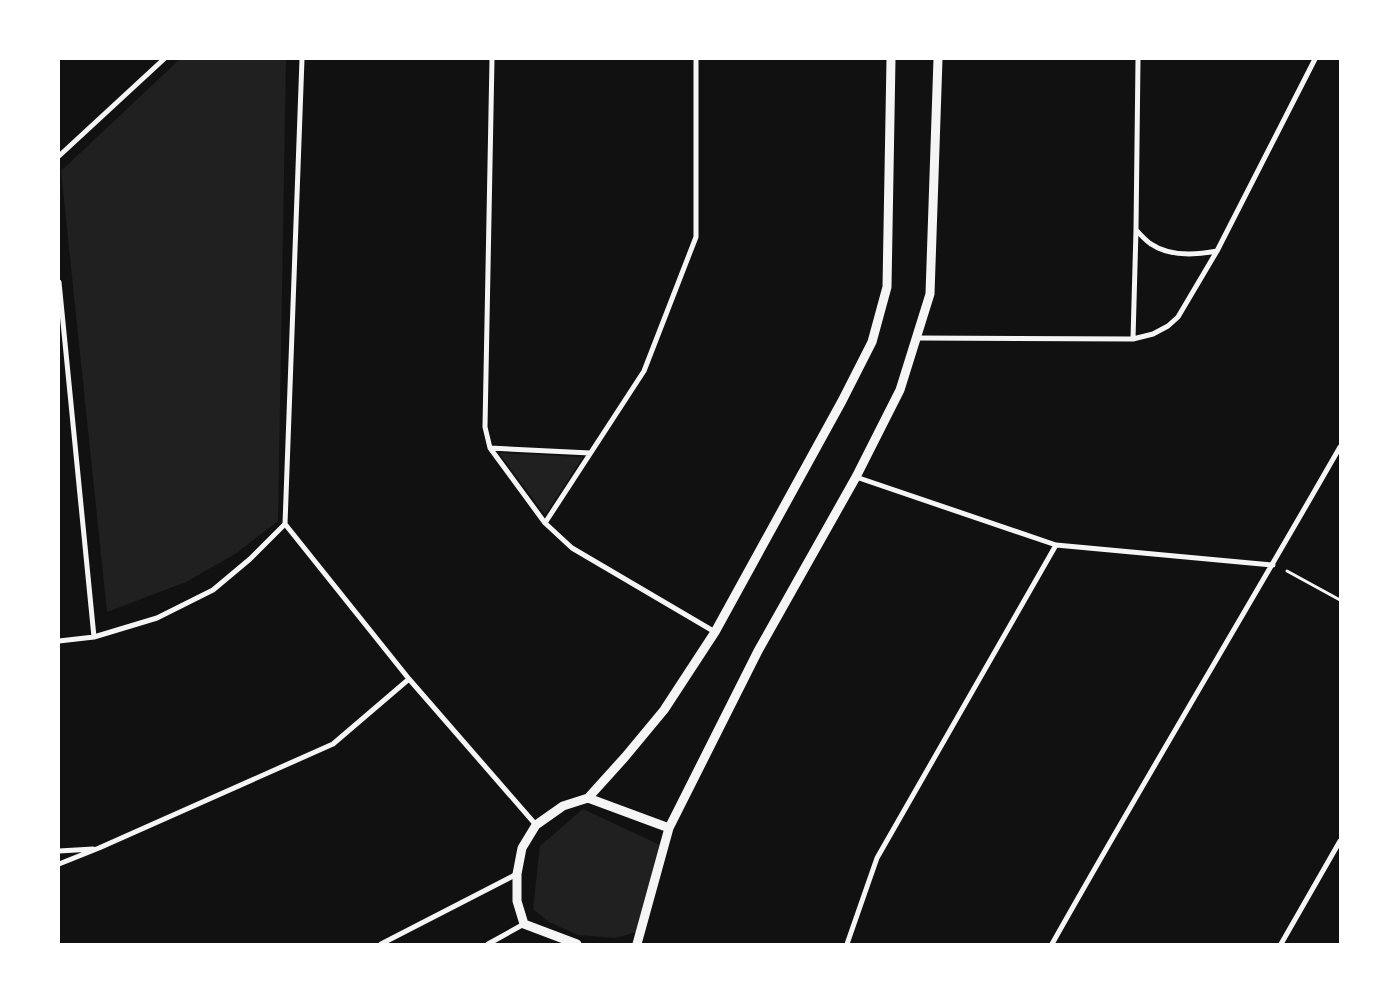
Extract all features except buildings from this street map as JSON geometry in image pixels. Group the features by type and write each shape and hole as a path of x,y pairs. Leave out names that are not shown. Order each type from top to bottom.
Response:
{"street":[{"path":"59,156 164,59"},
{"path":"302,59 285,524 409,679 536,825"},
{"path":"492,59 486,427 490,448 545,523 572,548 715,632"},
{"path":"545,523 644,371 696,237 696,59"},
{"path":"524,924 517,901 517,874 522,848 536,825 563,806 588,798 664,710 715,632 842,401 872,342 887,287 891,59"},
{"path":"637,944 669,828 758,651 856,477 900,390 930,294 938,59"},
{"path":"1133,339 1138,59"},
{"path":"916,338 1133,339 1153,334 1168,326 1178,317 1217,251 1315,59"},
{"path":"1136,230 1151,244 1166,251 1185,254 1217,251"},
{"path":"59,282 94,637"},
{"path":"1052,944 1340,447"},
{"path":"490,448 590,453"},
{"path":"856,477 1056,545 1273,564"},
{"path":"59,641 94,637 157,618 213,590 250,559 285,524"},
{"path":"847,944 877,858 1056,545"},
{"path":"59,864 333,744 409,679"},
{"path":"588,798 669,828"},
{"path":"1282,944 1340,841"},
{"path":"59,852 99,848"},
{"path":"382,944 517,874"},
{"path":"488,944 524,924 577,944"}],"path":[{"path":"1296,575 1340,600"}],"shaded area":[{"path":"180,59 286,59 278,521 235,554 186,582 107,612 61,171"},
{"path":"499,453 583,457 545,515"},
{"path":"583,809 660,845 636,932 616,938 578,935 549,922 533,909 540,846"}]}
